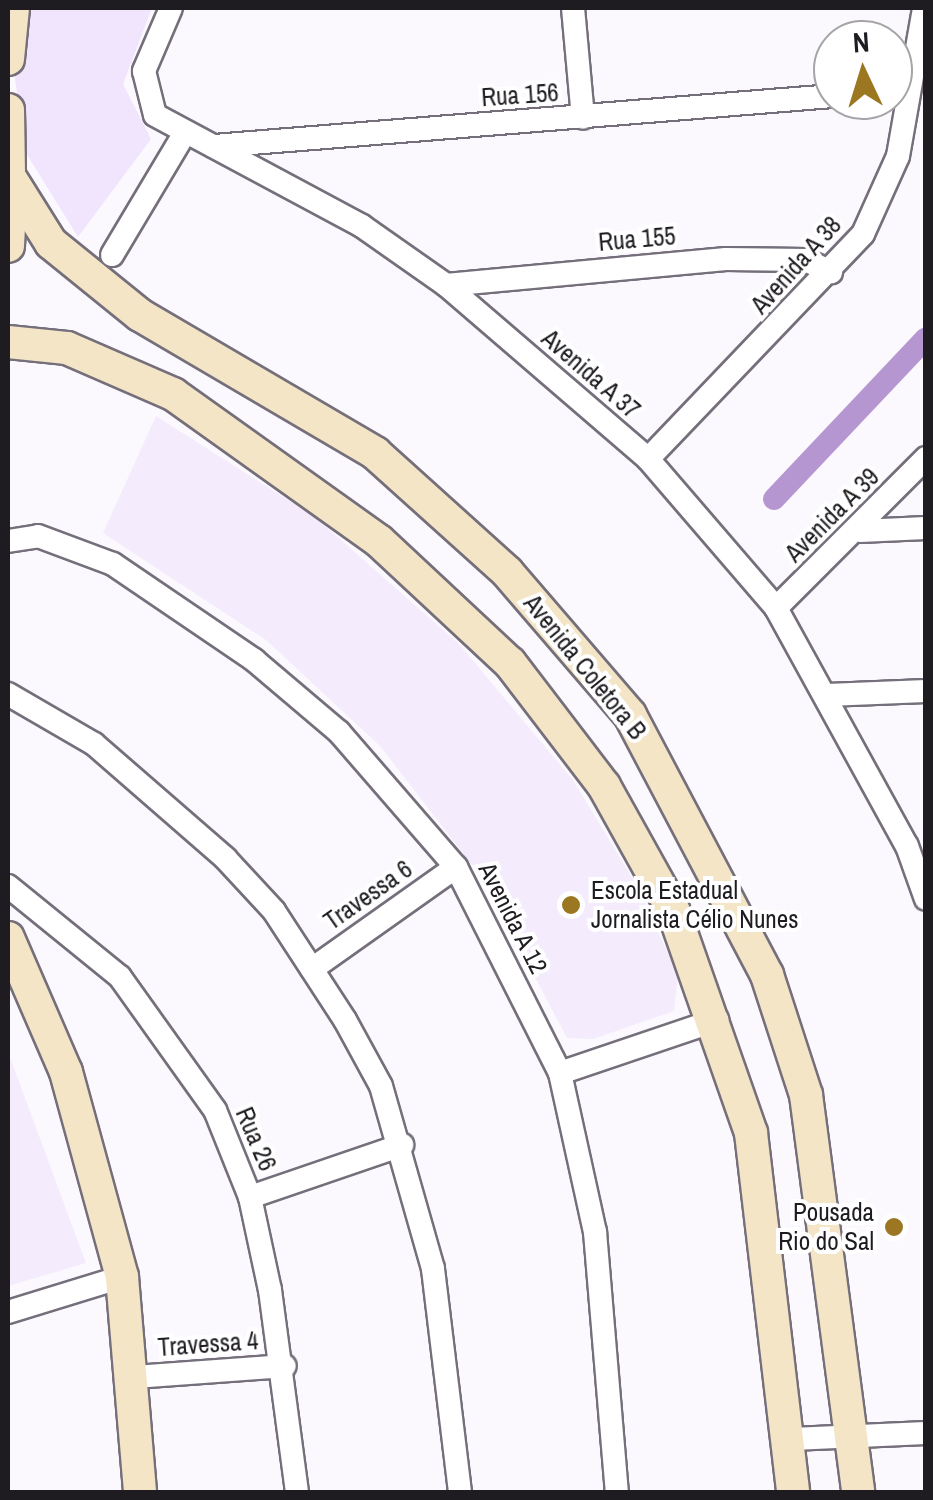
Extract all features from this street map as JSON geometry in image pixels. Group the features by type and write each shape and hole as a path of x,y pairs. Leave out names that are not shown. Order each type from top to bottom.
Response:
{"street":[{"path":"8,59 13,8"},
{"name":"Avenida A 37","path":"172,8 144,88 155,115 183,136 212,146 362,226 446,285 648,459 776,608 916,846 926,899"},
{"path":"572,8 582,118"},
{"name":"Avenida A 38","path":"913,49 924,8"},
{"name":"Rua 156","path":"212,146 813,98"},
{"path":"8,110 8,246"},
{"name":"Avenida A 38","path":"648,459 831,272 880,203 896,120"},
{"path":"112,255 183,136"},
{"name":"Avenida Coletora B","path":"8,173 51,243 140,315 284,392 426,494 507,572 630,715 767,976 806,1095 833,1252 848,1433 858,1492"},
{"name":"Rua 155","path":"446,285 726,259 806,260 831,272"},
{"path":"8,342 82,353 173,394 379,541 510,663 604,786 673,910 717,1020 751,1133 792,1438 794,1492"},
{"name":"Avenida A 39","path":"776,608 860,531 926,458"},
{"path":"860,531 926,528"},
{"name":"Avenida A 12","path":"8,541 38,536 76,546 239,649 339,732 456,867 560,1074 595,1232 618,1492"},
{"path":"827,695 926,691"},
{"path":"8,694 94,744 164,800 274,911 381,1086 402,1145 433,1269 460,1492"},
{"name":"Travessa 6","path":"312,968 456,867"},
{"name":"Rua 26","path":"8,886 120,977 168,1036 214,1110 250,1197 285,1366 297,1492"},
{"path":"8,938 66,1072 122,1277 135,1376 140,1492"},
{"path":"560,1074 717,1020"},
{"path":"250,1197 402,1145"},
{"path":"8,1312 122,1277"},
{"name":"Travessa 4","path":"135,1376 285,1366"},
{"path":"792,1438 926,1433"}],"shaded area":[{"path":"19,8 152,8 123,84 151,139 78,237 26,153 13,66"},
{"path":"156,416 316,518 459,644 573,780 639,889 678,976 674,1011 593,1039 567,1038 483,879 380,746 266,640 103,533"},
{"path":"8,1052 86,1263 8,1286"}],"waterway":[{"path":"774,499 926,338"}],"place":[{"name":"Escola Estadual Jornalista Célio Nunes","path":"571,905"},
{"name":"Pousada Rio do Sal","path":"894,1227"}]}
